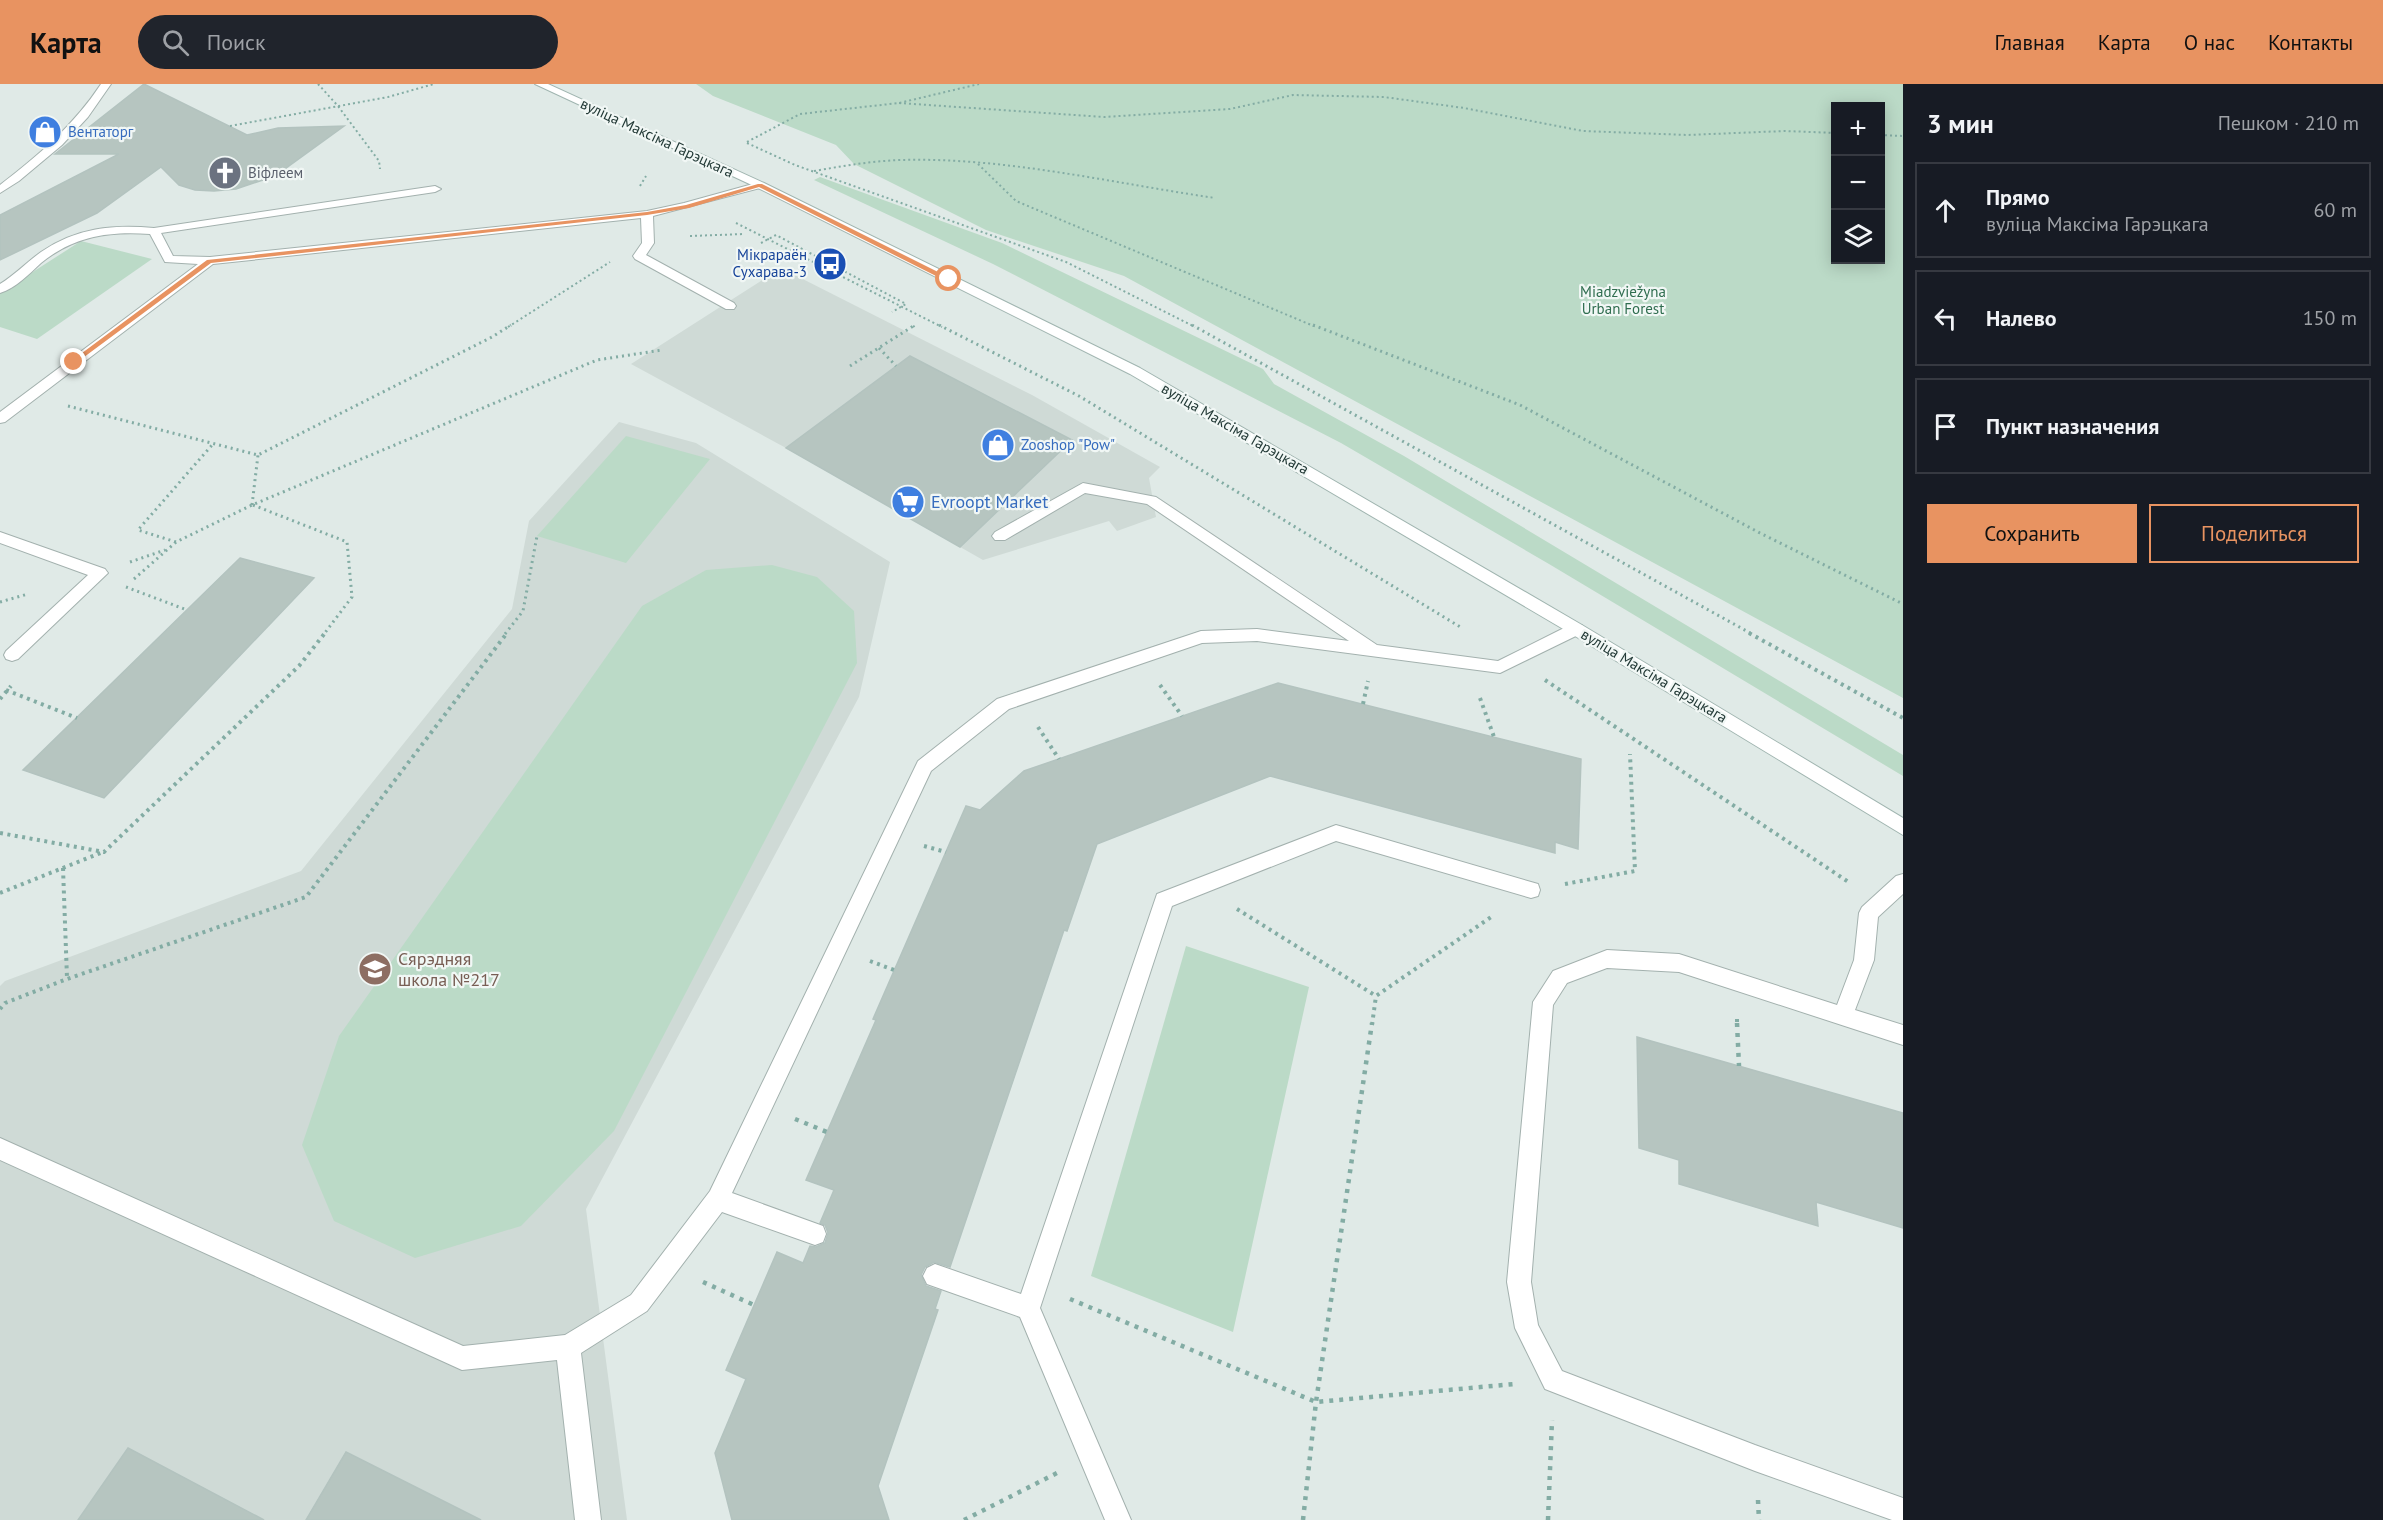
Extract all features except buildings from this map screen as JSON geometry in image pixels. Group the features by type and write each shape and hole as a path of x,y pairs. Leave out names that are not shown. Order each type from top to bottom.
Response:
{"main road":[{"path":"0,190 49,153 96,100 106,84"},
{"name":"вуліца Максіма Гарэцкага","path":"540,84 760,185 1135,371 1576,629 1903,827"},
{"path":"154,231 169,259 210,261 647,214 760,185"},
{"path":"0,289 16,281 44,255 80,235 116,227 154,231 435,189"},
{"path":"647,214 648,243 639,256 730,306"},
{"path":"0,419 210,261"},
{"path":"1000,536 1083,488 1151,500 1374,650"},
{"path":"0,537 100,573 12,655"},
{"path":"0,1149 462,1358 568,1347 639,1303 718,1199 924,766 1003,704 1201,637 1257,635 1500,667 1576,629"},
{"path":"1118,1520 1028,1308 1164,900 1336,833 1531,890"},
{"path":"1843,1016 1864,960 1869,913 1903,882"},
{"path":"1903,1035 1679,963 1607,959 1560,977 1543,1002 1519,1282 1527,1328 1554,1380 1755,1458 1903,1511"},
{"path":"718,1199 815,1234"},
{"path":"935,1276 1028,1308"},
{"path":"568,1347 588,1520"}],"path":[{"path":"318,84 338,105 379,161 381,198"},
{"path":"230,126 388,97 434,84"},
{"path":"980,84 899,103 800,114 747,143 813,171 1065,262 1206,332 1903,718"},
{"path":"899,103 1104,117 1230,109 1293,95 1384,97 1464,108 1583,131 1687,135 1785,131 1831,133"},
{"path":"1885,135 1903,136"},
{"path":"760,185 813,171 854,164 913,160 978,164 1215,198"},
{"path":"978,164 1016,201 1348,340 1520,405 1760,532 1903,603"},
{"path":"697,203 1079,396 1514,659 1880,903"},
{"path":"58,403 212,445 258,455 492,337 626,253 669,237 744,234"},
{"path":"761,243 776,235 906,303 892,312"},
{"path":"850,366 917,324"},
{"path":"879,348 896,366"},
{"path":"252,505 597,360 662,350"},
{"path":"176,542 138,530 212,445"},
{"path":"252,505 258,455"},
{"path":"0,893 104,852 299,666 352,597 347,542 252,505"},
{"path":"0,1009 5,1003 67,979 306,897 523,611 537,536"},
{"path":"125,587 187,610"},
{"path":"6,690 77,718"},
{"path":"1303,1520 1316,1402 1376,996 1531,890 1635,871 1630,754"},
{"path":"0,832 104,852"},
{"path":"63,868 67,979"},
{"path":"1200,886 1376,996"},
{"path":"1734,981 1739,1066"},
{"path":"667,1266 754,1305"},
{"path":"1036,1285 1316,1402 1554,1380 1548,1520"},
{"path":"964,1520 1090,1456"}],"shaded area":[{"path":"781,268 1032,395 1160,467 1149,478 1156,517 1117,531 1109,521 983,560 786,448 631,364"},
{"name":"Сярэдняя школа №217","path":"619,422 696,443 890,562 859,697 586,1209 627,1520 0,1520 0,986 5,981 301,871 512,609 529,521"}],"green space":[{"name":"Miadzviežyna Urban Forest","path":"696,84 1903,84 1903,698 1124,276 986,230 854,164 836,145 713,96"},
{"path":"820,177 1002,243 1263,369 1274,384 1404,456 1903,755 1903,776 1549,564 1341,443 993,264 814,180"},
{"path":"81,241 152,259 37,339 0,327 0,293"},
{"path":"626,436 710,459 626,563 537,536"},
{"path":"772,565 817,577 854,611 857,663 614,1131 521,1226 415,1258 334,1221 302,1145 339,1036 642,606 706,570"},
{"path":"1186,946 1309,987 1233,1332 1091,1276"}],"place":[{"name":"Вентаторг","path":"45,132"},
{"name":"Віфлеем","path":"225,173"},
{"name":"Мікрараён Сухарава-3","path":"830,264"},
{"name":"Zooshop \"Pow\"","path":"998,445"},
{"name":"Evroopt Market","path":"908,502"},
{"name":"Сярэдняя школа №217","path":"375,969"}],"route":[{"path":"74,362 210,261 647,214 674,210 760,185 866,240 949,279"}]}
